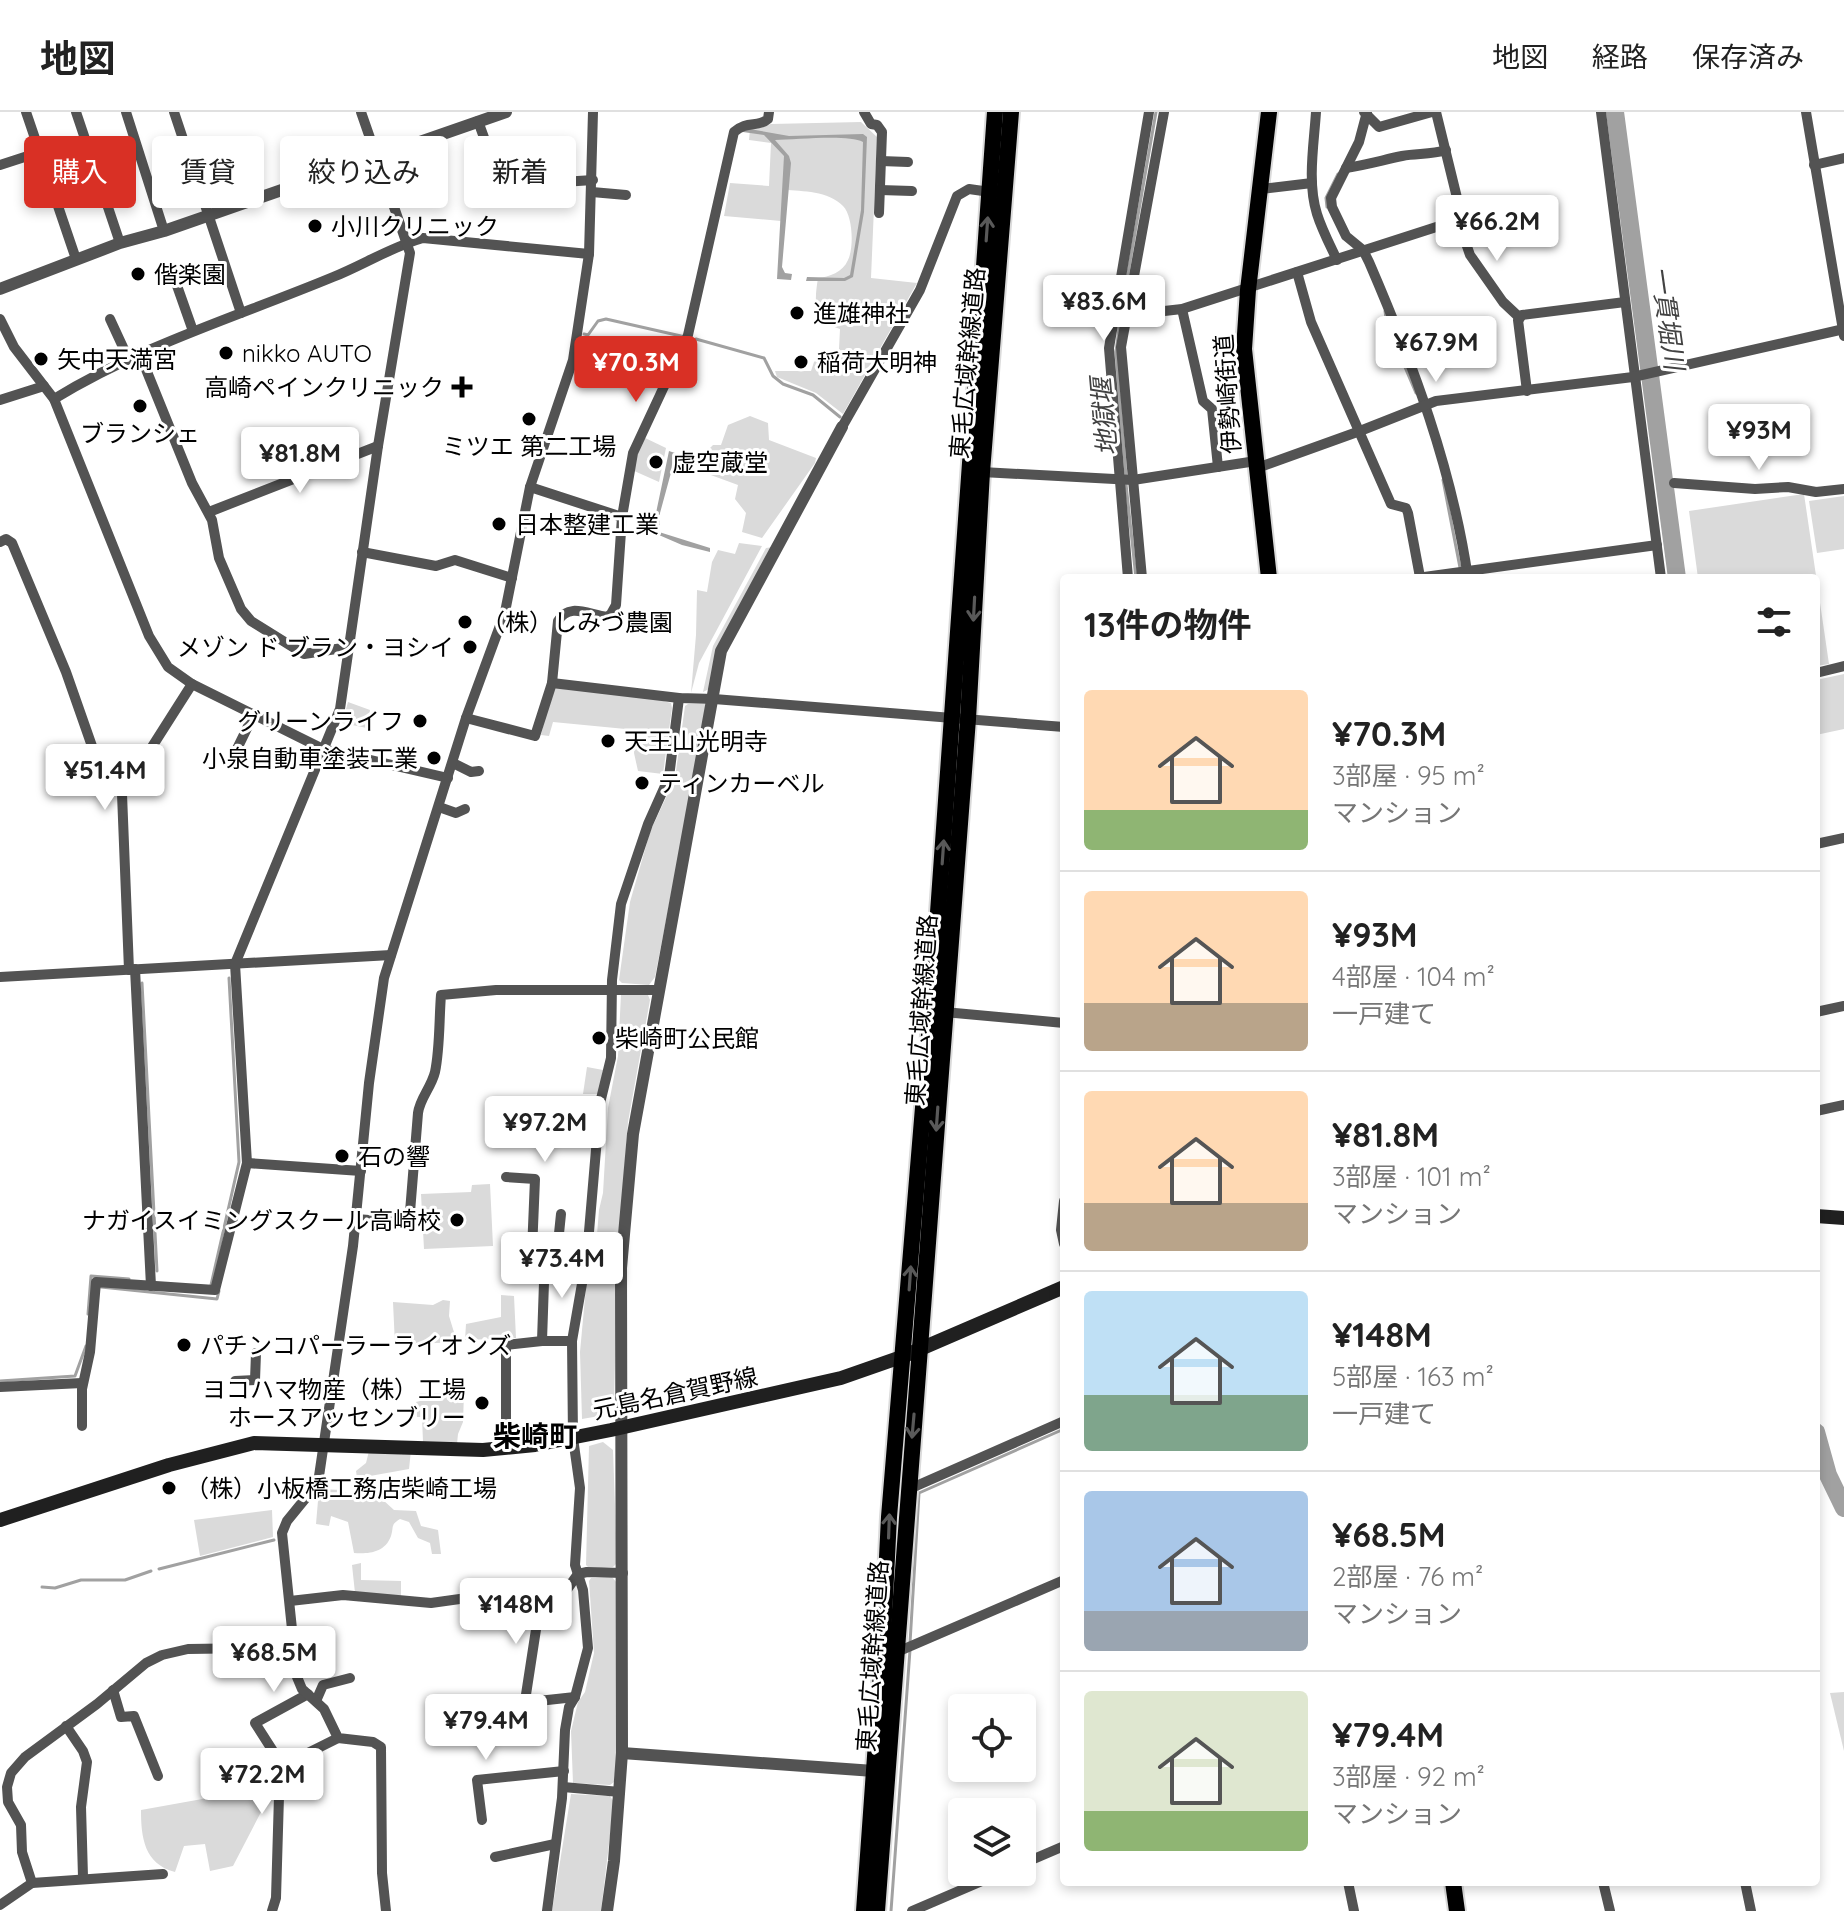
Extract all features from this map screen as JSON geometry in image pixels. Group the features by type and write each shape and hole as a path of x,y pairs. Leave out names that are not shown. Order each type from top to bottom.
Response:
{"main road":[{"name":"東毛広域幹線道路","path":"877,1911 944,1012 995,112"},
{"name":"東毛広域幹線道路","path":"864,1911 889,1517 1011,112"},
{"name":"伊勢崎街道","path":"1269,112 1244,349 1269,574"},
{"path":"1820,1216 1844,1218"},
{"name":"元島名倉賀野線","path":"0,1520 231,1447 279,1442 506,1449 620,1428 841,1378 904,1356 1060,1289"},
{"path":"1454,1886 1457,1911"}],"street":[{"path":"26,112 34,136"},
{"path":"76,112 120,243"},
{"path":"126,112 164,231"},
{"path":"174,112 241,313"},
{"path":"361,112 368,136"},
{"path":"436,136 506,112"},
{"path":"338,1738 324,1709 299,1685 282,1533 287,1521 318,1483 356,1219 384,978 466,718 505,612 530,487 573,360 589,254 593,112"},
{"path":"466,718 535,736 552,683 561,614 574,610 607,617 614,610 622,517 633,453 688,335 734,132 743,124 764,123 769,112"},
{"path":"864,112 871,124 877,125 882,132 879,213"},
{"path":"1128,574 1109,358 1149,112"},
{"path":"1142,574 1121,347 1164,112"},
{"path":"1316,112 1312,183 1316,211 1337,260"},
{"path":"1366,113 1379,127 1434,112 1460,210 1458,220 1470,255 1503,302 1520,318"},
{"path":"1601,112 1661,574"},
{"path":"982,472 1133,480 1256,464 1360,431 1436,401 1635,377 1844,331 1806,112"},
{"path":"1366,113 1359,142 1333,190 1332,207 1346,236 1364,252 1426,406 1445,469 1467,574 1657,545"},
{"path":"478,121 483,136"},
{"path":"1346,168 1446,150"},
{"path":"0,165 24,157"},
{"path":"1814,165 1844,158"},
{"path":"881,161 908,162"},
{"path":"576,181 593,180"},
{"path":"1261,189 1312,183"},
{"path":"607,1911 622,1753 621,1268 633,1134 721,651 920,290 957,196 969,189 990,192"},
{"path":"0,289 120,243 164,231 280,190"},
{"path":"880,190 912,191"},
{"path":"592,192 626,195"},
{"path":"59,208 76,259"},
{"path":"82,1426 82,1383 90,1352 96,1282 215,1290 247,1163 235,964 340,709 410,253 394,208"},
{"path":"1114,316 1182,309 1458,220"},
{"path":"54,399 139,352 335,276 423,238 589,254"},
{"path":"1297,272 1311,322 1391,504 1406,508 1408,513 1417,574"},
{"path":"175,280 193,331"},
{"path":"1520,318 1625,302"},
{"path":"1182,309 1203,401 1212,409 1218,467"},
{"path":"1520,318 1527,391"},
{"path":"0,319 14,347 54,399 149,636 168,667 192,684 323,749 448,778"},
{"path":"110,319 128,358"},
{"path":"139,352 192,483 209,512 219,558 241,609 251,621 304,654 349,647"},
{"path":"0,400 44,386"},
{"path":"209,512 378,446"},
{"path":"1674,483 1755,489 1788,487 1816,492 1844,489"},
{"path":"530,487 622,517"},
{"path":"0,542 6,539 12,543 66,672 93,749 124,791"},
{"path":"362,552 436,566 455,560 512,578"},
{"path":"1820,672 1844,666"},
{"path":"552,683 679,698 1060,727"},
{"path":"151,1286 122,794 192,684"},
{"path":"547,1911 563,1787 565,1730 588,1648 583,1590 575,1556 580,1488 573,1438 572,1341 587,1255 600,1103 611,1058 612,980 621,904 648,824 669,777 679,698"},
{"path":"233,757 254,714"},
{"path":"453,763 471,772 479,771"},
{"path":"439,807 456,813 465,809"},
{"path":"1820,843 1844,838"},
{"path":"0,977 391,955"},
{"path":"356,1219 395,1222 406,1220 410,1212 418,1113 420,1100 435,1072 441,995 496,990 659,990"},
{"path":"1820,1011 1844,1006"},
{"path":"944,1012 1060,1023"},
{"path":"1820,1110 1844,1105"},
{"path":"247,1163 361,1171"},
{"path":"506,1177 535,1179 532,1251 557,1253 561,1214"},
{"path":"542,1341 545,1253"},
{"path":"584,1264 621,1268"},
{"path":"506,1449 506,1345 572,1341"},
{"path":"235,1381 255,1380 256,1353"},
{"path":"0,1387 82,1383"},
{"path":"907,1490 1060,1423"},
{"path":"578,1574 623,1573"},
{"path":"290,1601 343,1595 431,1603 474,1597 563,1595 578,1574"},
{"path":"897,1652 1060,1582"},
{"path":"525,1701 541,1597"},
{"path":"32,1883 22,1852 21,1825 8,1802 5,1772 146,1663 174,1651 260,1648 293,1635"},
{"path":"272,1911 276,1898 280,1762 255,1723 312,1698 323,1685 350,1678"},
{"path":"113,1690 121,1717 134,1716 158,1776"},
{"path":"529,1727 529,1702 575,1697"},
{"path":"66,1726 87,1762 81,1807 83,1877"},
{"path":"280,1767 338,1738 373,1742 381,1747 382,1873 386,1911"},
{"path":"622,1753 874,1771"},
{"path":"482,1820 477,1780 564,1771"},
{"path":"563,1787 620,1792"},
{"path":"495,1857 555,1844"},
{"path":"1036,1858 1060,1848"},
{"path":"0,1905 32,1883 83,1877 163,1874"},
{"path":"912,1911 970,1886"},
{"path":"1349,1886 1354,1911"},
{"path":"1604,1886 1610,1911"},
{"path":"1746,1886 1751,1911"}],"shaded area":[{"path":"861,122 877,137 871,278 917,283 843,414 816,393 777,377 775,371 811,371 814,362 821,356 830,356 839,349 840,329 820,316 816,295 818,278 835,273 848,260 852,232 843,206 823,195 784,190 781,221 724,216 730,183 769,186 771,143 749,140 750,129 771,124"},
{"path":"744,128 789,136 863,134 867,137 864,212 853,277 845,281 806,281 807,277 844,278 850,275 861,210 863,142 834,138 775,140 791,163 782,267 785,273 792,274 791,280 777,279 784,156 764,135 743,132"},
{"path":"750,416 768,423 769,440 816,458 762,538 742,532 746,513 735,499 738,485 700,471 698,460 713,445 721,445 728,425"},
{"path":"641,436 666,448 659,482 632,470"},
{"path":"669,451 705,463 703,467 675,458 660,513 659,532 710,548 710,552 682,545 652,532"},
{"path":"1804,494 1816,574 1697,574 1689,511"},
{"path":"1844,496 1844,549 1817,553 1809,501"},
{"path":"739,543 762,546 699,663 691,693 697,590 707,592 712,562 718,550 735,554"},
{"path":"773,547 709,689 703,692 713,646 766,548"},
{"path":"1820,603 1829,664 1820,665"},
{"path":"1844,674 1844,729 1820,734 1820,679"},
{"path":"555,688 652,698 671,703 663,774 638,771 634,753 636,730 553,722 549,736 541,735"},
{"path":"348,702 370,710 367,728 342,723"},
{"path":"705,704 707,709 655,977 649,985 622,983 619,980 630,902 650,832 675,778 685,706"},
{"path":"621,994 648,995 650,1000 628,1122 618,1258 614,1262 598,1262 595,1259 599,1210 603,1193 608,1108 618,1056"},
{"path":"587,1067 603,1070 599,1094 583,1094"},
{"name":"ナガイスイミングスクール高崎校","path":"490,1184 493,1246 424,1249 421,1194 471,1192 472,1185"},
{"path":"593,1271 612,1271 617,1278 614,1405 605,1415 582,1419 580,1352 587,1276"},
{"path":"501,1295 514,1296 516,1338 465,1340 466,1324 501,1317"},
{"path":"443,1300 450,1301 449,1316 457,1342 395,1345 393,1302 433,1305"},
{"path":"420,1393 464,1393 463,1422 457,1444 423,1442 422,1417 417,1417 416,1402 420,1401"},
{"path":"603,1442 613,1450 617,1563 613,1567 590,1569 586,1565 589,1446"},
{"path":"370,1447 411,1450 409,1469 370,1476 364,1492 368,1499 383,1500 394,1510 416,1511 421,1526 438,1530 441,1554 432,1554 430,1543 418,1538 409,1522 400,1519 385,1546 365,1553 354,1553 348,1522 331,1516 329,1526 316,1524 319,1489 342,1490 354,1497 358,1485 356,1471 366,1463"},
{"path":"272,1510 273,1537 200,1556 194,1520"},
{"path":"361,1563 361,1580 401,1581 401,1596 355,1593 352,1565"},
{"path":"612,1577 617,1583 618,1747 614,1782 610,1785 573,1783 571,1731 594,1653 589,1581 591,1578"},
{"path":"1844,1692 1844,1751 1830,1693"},
{"path":"230,1794 257,1796 261,1812 233,1866 210,1871 205,1844 184,1846 175,1872 157,1863 146,1848 141,1810"},
{"path":"571,1794 610,1796 614,1802 601,1911 552,1911"}],"waterway":[{"name":"地獄堰","path":"1121,313 1156,112"},
{"name":"一貫堀川","path":"1615,112 1676,574"},
{"path":"1327,207 1326,198 1338,174"},
{"path":"1385,311 1387,325 1416,393"},
{"path":"584,334 588,335 598,321 606,319 681,336"},
{"name":"地獄堰","path":"1120,321 1116,352 1126,476"},
{"path":"696,339 764,358 773,376 783,384 813,395 840,417"},
{"path":"1443,480 1461,574"},
{"name":"地獄堰","path":"1126,484 1136,574"},
{"path":"211,1285 239,1162 229,978"},
{"path":"142,983 157,1271"},
{"path":"88,1314 91,1276 129,1279"},
{"path":"101,1287 217,1299 219,1291"},
{"path":"0,1381 75,1376 86,1346"},
{"path":"910,1643 919,1493 1060,1431"},
{"name":"一貫堀川","path":"1820,1446 1828,1475 1844,1508"},
{"path":"159,1569 274,1540"},
{"path":"42,1587 55,1588 81,1580 125,1580 151,1571"},
{"path":"891,1911 910,1650"}],"place":[{"name":"小川クリニック","path":"315,226"},
{"name":"偕楽園","path":"138,274"},
{"name":"進雄神社","path":"797,313"},
{"name":"nikko AUTO","path":"226,353"},
{"name":"矢中天満宮","path":"41,359"},
{"name":"稲荷大明神","path":"801,362"},
{"name":"高崎ペインクリニック","path":"462,387"},
{"name":"ブランシェ","path":"140,406"},
{"name":"ミツエ 第二工場","path":"529,419"},
{"name":"虚空蔵堂","path":"656,462"},
{"name":"日本整建工業","path":"499,524"},
{"name":"（株）しみづ農園","path":"465,622"},
{"name":"メゾン ド ブラン・ヨシイ","path":"470,647"},
{"name":"グリーンライフ","path":"420,721"},
{"name":"天王山光明寺","path":"608,741"},
{"name":"小泉自動車塗装工業","path":"434,758"},
{"name":"ティンカーベル","path":"642,783"},
{"name":"柴崎町公民館","path":"599,1038"},
{"name":"石の響","path":"342,1156"},
{"name":"ナガイスイミングスクール高崎校","path":"457,1220"},
{"name":"パチンコパーラーライオンズ","path":"184,1345"},
{"name":"ヨコハマ物産（株）工場 ホースアッセンブリー","path":"482,1403"},
{"name":"（株）小板橋工務店柴崎工場","path":"169,1488"}],"district":[{"name":"柴崎町","path":"535,1435"}]}
